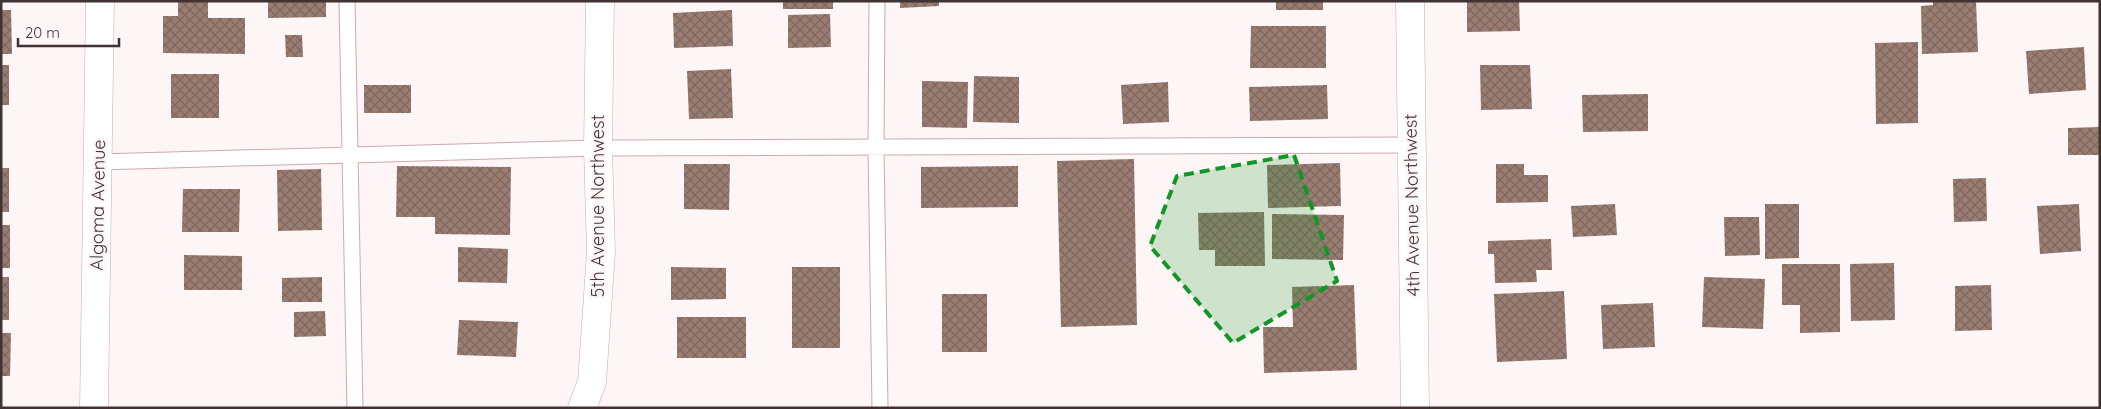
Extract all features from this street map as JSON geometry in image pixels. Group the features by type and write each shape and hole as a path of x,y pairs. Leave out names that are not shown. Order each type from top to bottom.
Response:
{"street":[{"name":"Algoma Avenue","path":"94,408 100,1"},
{"name":"5th Avenue Northwest","path":"582,408 592,382 601,252 598,148 600,1"},
{"name":"4th Avenue Northwest","path":"1410,1 1415,408"}],"lane":[{"path":"347,1 355,408"},
{"path":"877,1 876,147 880,408"},
{"path":"99,162 598,148 1411,145"}],"highlighted area":[{"path":"1294,155 1337,281 1233,343 1150,246 1177,176"}],"building":[{"path":"178,1 208,1 208,18 245,18 245,54 163,53 163,16 178,16"},
{"path":"268,1 326,1 326,17 268,18"},
{"path":"783,1 833,1 833,9 783,9"},
{"path":"900,1 939,1 939,6 900,8"},
{"path":"1276,1 1323,1 1323,10 1276,10"},
{"path":"1467,1 1519,1 1520,31 1467,32"},
{"path":"1933,1 1976,1 1978,52 1922,54 1921,6 1933,5"},
{"path":"1,10 11,10 12,54 1,54"},
{"path":"732,10 733,46 674,48 673,13"},
{"path":"830,14 831,47 788,48 788,15"},
{"path":"1251,26 1326,26 1326,68 1250,68"},
{"path":"285,35 302,35 303,57 286,57"},
{"path":"1918,42 1918,123 1876,124 1875,43"},
{"path":"2084,47 2086,90 2029,94 2026,51"},
{"path":"1,65 9,65 9,105 1,105"},
{"path":"1480,65 1530,65 1532,109 1481,110"},
{"path":"731,69 733,118 689,119 687,71"},
{"path":"171,74 219,74 219,118 171,118"},
{"path":"974,76 1019,77 1019,123 973,122"},
{"path":"922,81 968,82 967,128 922,127"},
{"path":"1168,82 1169,122 1123,124 1121,85"},
{"path":"364,85 411,85 411,113 364,113"},
{"path":"1327,85 1328,119 1250,121 1249,87"},
{"path":"1648,94 1648,131 1583,132 1582,95"},
{"path":"2100,127 2100,155 2068,155 2068,128"},
{"path":"1134,159 1137,325 1061,327 1057,161"},
{"path":"1340,163 1341,206 1268,208 1267,165"},
{"path":"684,164 730,164 729,210 684,209"},
{"path":"1496,164 1524,164 1524,175 1548,175 1548,202 1496,203"},
{"path":"397,166 511,167 510,235 435,234 435,217 396,217"},
{"path":"1018,166 1018,207 921,208 921,167"},
{"path":"1,168 9,168 9,212 1,212"},
{"path":"321,169 322,230 278,231 277,170"},
{"path":"1986,178 1987,221 1954,222 1953,179"},
{"path":"183,189 240,189 239,232 182,232"},
{"path":"1615,204 1617,235 1573,237 1571,206"},
{"path":"1765,204 1799,204 1799,258 1765,259"},
{"path":"2079,204 2081,251 2040,254 2037,206"},
{"path":"1264,212 1265,266 1215,266 1215,250 1199,250 1198,213"},
{"path":"1272,214 1344,215 1343,260 1272,259"},
{"path":"1724,217 1759,217 1760,255 1725,256"},
{"path":"1,225 10,225 10,268 1,268"},
{"path":"1551,239 1552,270 1536,270 1537,282 1495,283 1494,254 1488,254 1488,241"},
{"path":"458,247 508,249 507,283 458,282"},
{"path":"184,255 242,256 242,290 184,290"},
{"path":"1894,263 1895,320 1851,321 1850,264"},
{"path":"1782,264 1840,264 1840,332 1800,333 1800,305 1782,305"},
{"path":"671,267 726,268 726,299 671,300"},
{"path":"792,267 840,267 840,348 792,348"},
{"path":"1,277 9,277 9,320 1,320"},
{"path":"322,277 322,302 282,302 282,278"},
{"path":"1704,277 1765,279 1763,329 1702,327"},
{"path":"1354,285 1357,370 1264,373 1263,327 1293,327 1292,287"},
{"path":"1991,285 1992,330 1955,331 1955,286"},
{"path":"1564,291 1567,359 1497,362 1494,294"},
{"path":"942,294 987,294 987,352 942,352"},
{"path":"1653,303 1655,347 1603,349 1601,305"},
{"path":"325,311 326,336 294,337 294,312"},
{"path":"677,317 746,317 746,358 677,358"},
{"path":"459,320 518,322 516,357 457,355"},
{"path":"1,333 11,333 10,376 1,376"}]}
